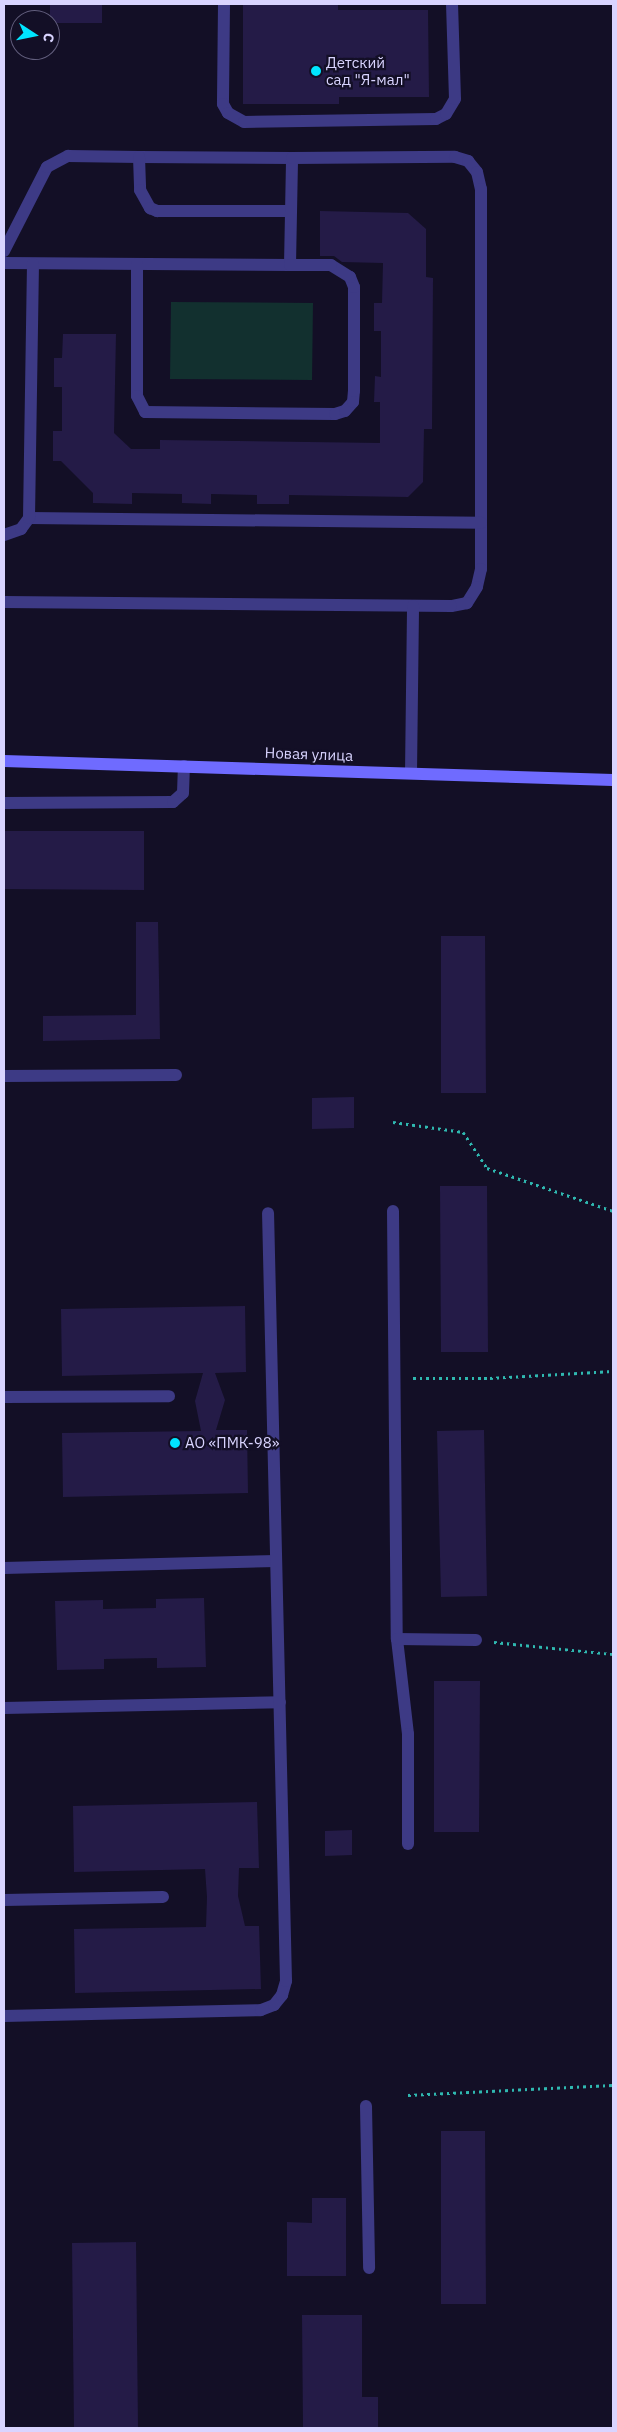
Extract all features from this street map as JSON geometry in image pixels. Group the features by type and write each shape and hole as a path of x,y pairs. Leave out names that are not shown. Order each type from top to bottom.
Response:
{"main road":[{"name":"Новая улица","path":"4,761 613,780"}],"lane":[{"path":"224,4 223,104 236,118 254,122 436,119 446,114 455,99 452,4"},
{"path":"4,251 53,162 68,156 455,157 468,161 477,172 481,188 481,569 477,587 467,603 413,606 4,602"},
{"path":"139,157 140,190 150,208 157,211 290,211"},
{"path":"290,264 292,158"},
{"path":"4,263 290,264 331,265 342,269 350,277 354,286 353,402 345,411 335,414 145,412 137,396 138,264"},
{"path":"4,536 21,529 29,518 33,264"},
{"path":"29,518 481,523"},
{"path":"411,773 413,606"},
{"path":"4,803 173,802 183,793 184,766"},
{"path":"4,1076 176,1075"},
{"path":"393,1211 397,1639 408,1734 408,1844"},
{"path":"4,2016 261,2010 274,2005 282,1995 286,1981 268,1213"},
{"path":"4,1397 169,1396"},
{"path":"4,1568 276,1562"},
{"path":"397,1639 476,1640"},
{"path":"4,1708 280,1702"},
{"path":"4,1900 163,1897"},
{"path":"366,2106 369,2268"}],"path":[{"path":"393,1122 463,1132 487,1168 613,1211"},
{"path":"395,1378 490,1378 613,1371"},
{"path":"476,1640 613,1654"},
{"path":"408,2095 613,2084"}],"green space":[{"path":"171,302 313,303 312,380 170,379"}],"building":[{"path":"50,4 102,4 102,23 60,23 60,10 50,10"},
{"path":"243,4 338,4 338,10 428,10 429,97 339,97 339,104 243,104"},
{"path":"320,211 408,213 426,229 426,277 433,278 432,429 424,429 423,482 408,497 289,495 289,504 257,504 257,495 211,494 211,504 182,503 182,494 132,493 132,504 93,503 93,493 61,461 53,461 53,431 62,431 62,387 54,387 54,358 62,358 63,334 116,334 114,433 131,449 160,449 160,440 380,443 380,402 374,402 375,376 381,377 381,331 374,331 374,303 382,303 383,263 342,262 334,256 320,256"},
{"path":"4,831 144,831 144,890 4,889"},
{"path":"136,922 158,922 160,1039 43,1041 43,1016 136,1015"},
{"path":"441,936 485,936 486,1093 441,1093"},
{"path":"354,1097 354,1128 312,1129 312,1098"},
{"path":"440,1186 487,1186 488,1352 441,1352"},
{"path":"245,1306 246,1372 215,1373 225,1400 216,1430 247,1430 248,1493 63,1497 62,1433 201,1431 195,1401 203,1373 62,1376 61,1309"},
{"path":"484,1430 487,1596 441,1597 437,1431"},
{"path":"204,1598 206,1667 157,1668 157,1658 104,1659 104,1669 57,1670 55,1601 103,1600 103,1609 156,1608 156,1599"},
{"path":"434,1681 480,1681 479,1832 434,1832"},
{"path":"257,1802 259,1868 239,1868 238,1896 245,1926 259,1926 261,1989 75,1993 74,1929 206,1927 207,1897 205,1869 74,1872 73,1806"},
{"path":"352,1830 352,1855 325,1856 325,1831"},
{"path":"441,2131 485,2131 486,2304 441,2304"},
{"path":"312,2198 346,2198 346,2276 287,2276 287,2222 312,2223"},
{"path":"136,2242 138,2428 74,2428 72,2243"},
{"path":"302,2315 362,2315 362,2397 378,2397 378,2428 303,2428"}],"place":[{"name":"Детский сад \"Я-мал\"","path":"316,71"},
{"name":"АО «ПМК-98»","path":"175,1443"}]}
